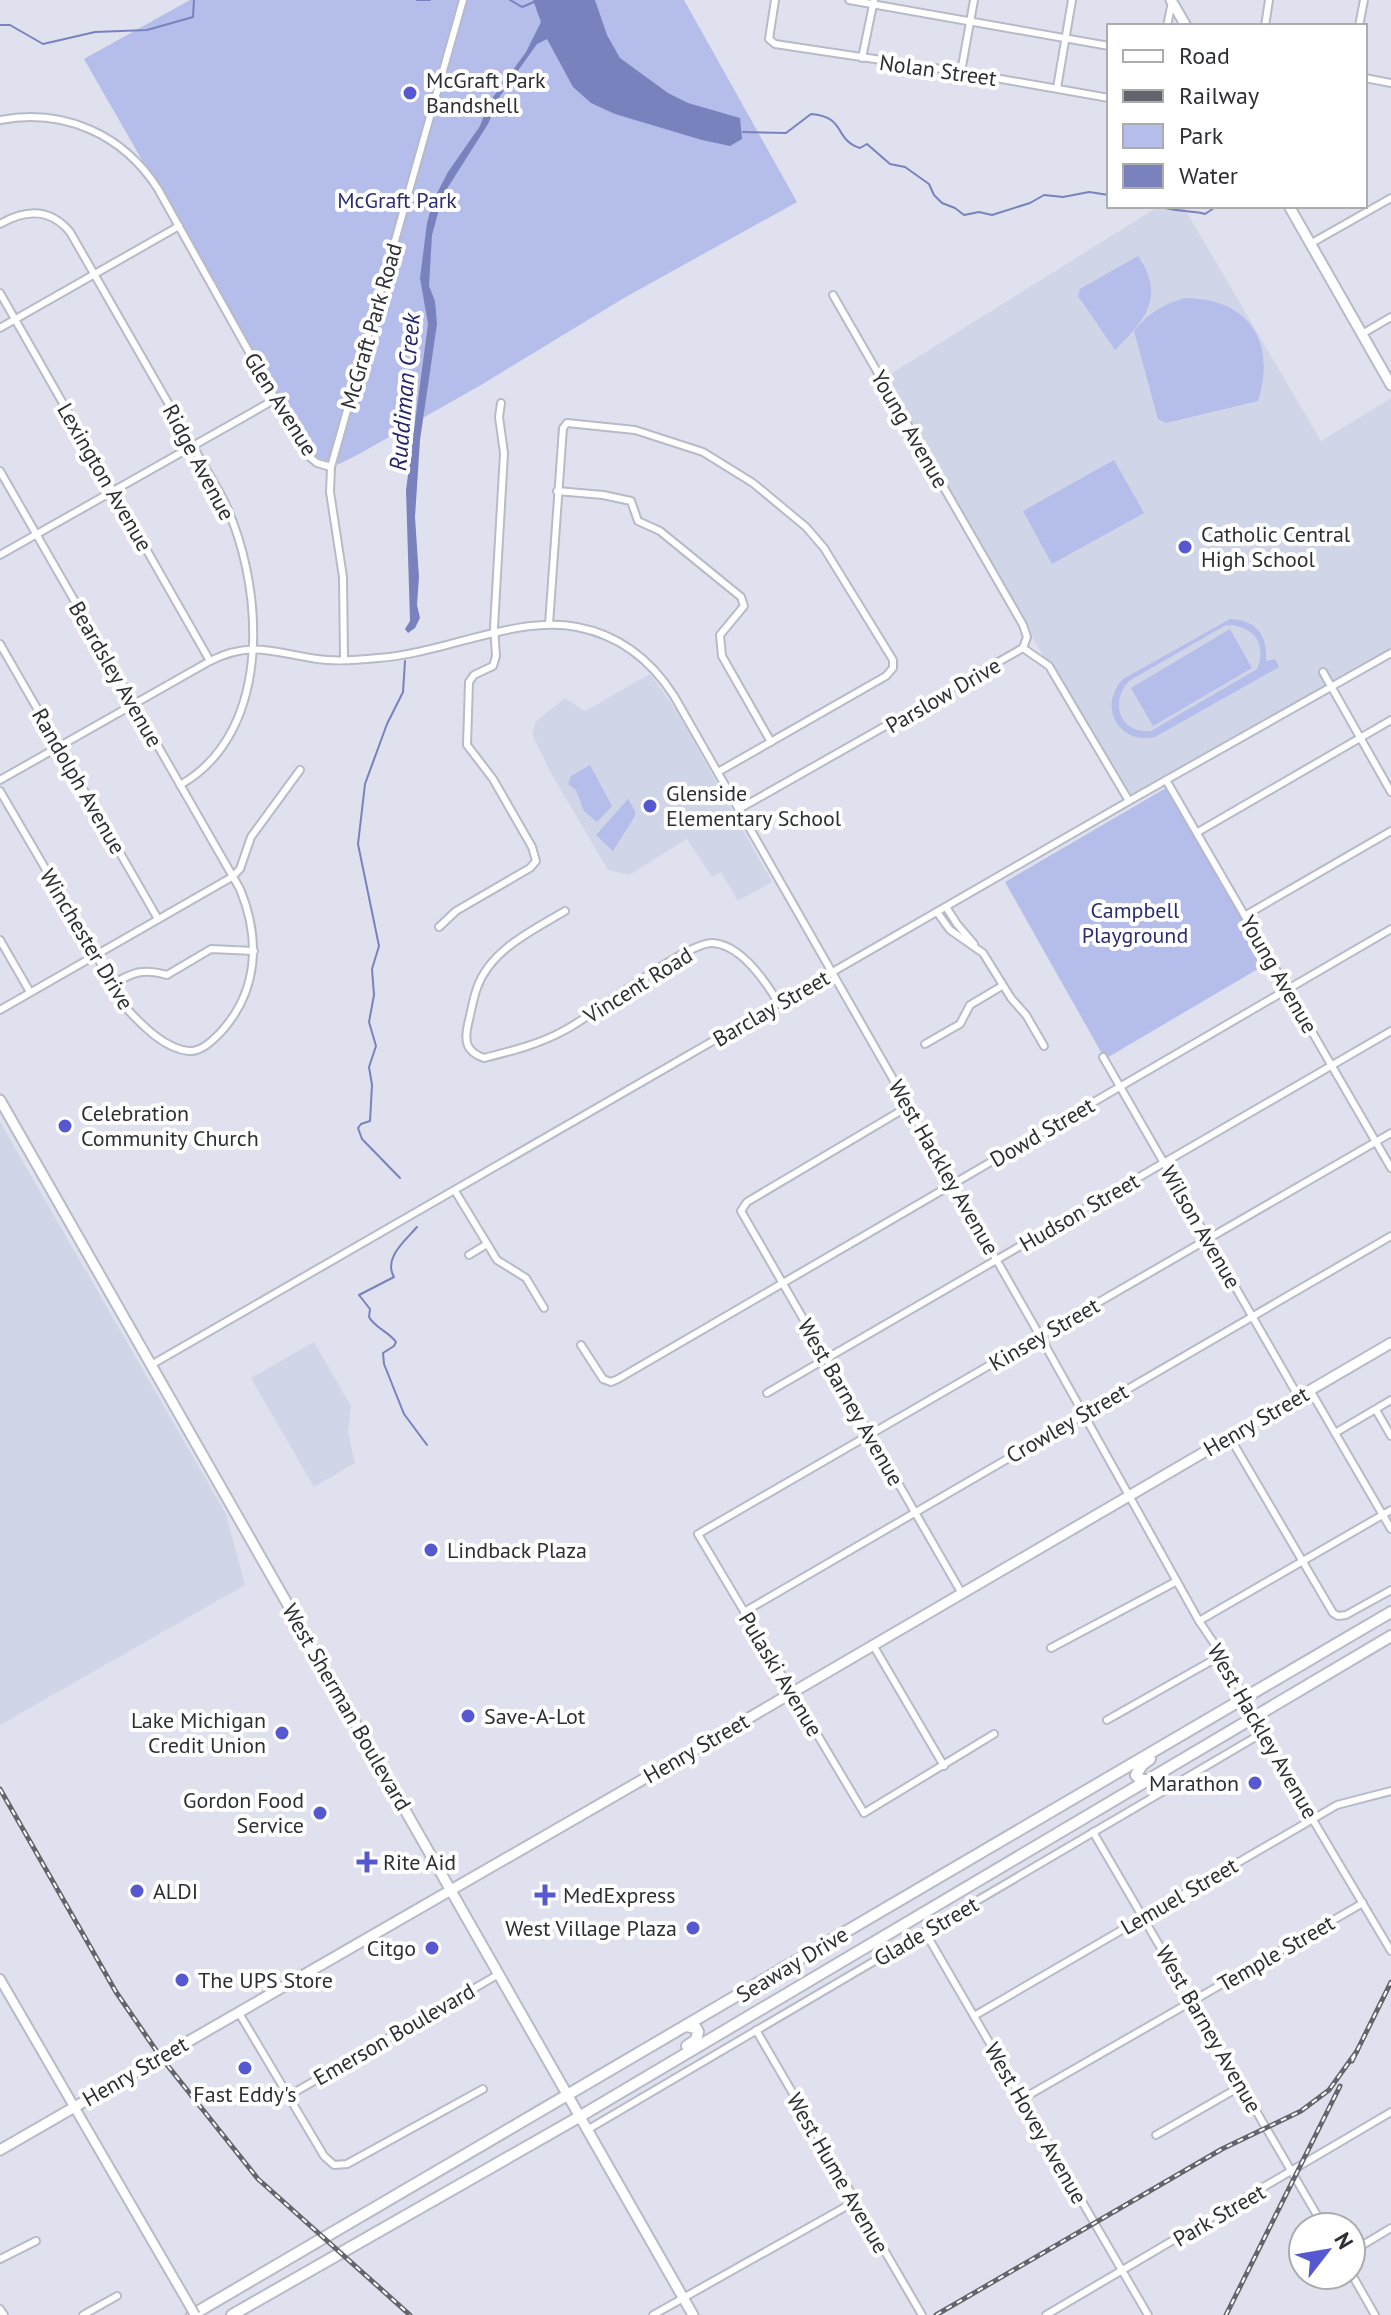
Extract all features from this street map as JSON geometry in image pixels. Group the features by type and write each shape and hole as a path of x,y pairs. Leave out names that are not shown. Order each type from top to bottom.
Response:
{"highway":[{"name":"Seaway Drive","path":"194,2315 1391,1612"},
{"path":"1267,1709 1274,1700 1368,1644 1373,1634 1363,1628"},
{"name":"Seaway Drive","path":"232,2315 583,2114 1391,1636"},
{"path":"1148,1780 1137,1778 1137,1771 1142,1765 1218,1719 1231,1705"},
{"path":"583,2114 597,2099 696,2040 696,2028 686,2026"},
{"path":"464,2181 454,2181 452,2172 546,2115 554,2104"}],"main road":[{"path":"1171,1 1185,24"},
{"path":"1290,208 1391,385"},
{"name":"West Sherman Boulevard","path":"0,1100 568,2095 583,2114 587,2130 693,2315"},
{"name":"Henry Street","path":"0,2150 1390,1345"}],"street":[{"name":"McGraft Park Road","path":"331,467 463,0"},
{"name":"Nolan Street","path":"775,0 769,39 775,44 1107,98"},
{"path":"849,0 1107,46"},
{"path":"961,72 974,0"},
{"path":"1057,88 1072,0"},
{"path":"1265,24 1269,0"},
{"path":"1359,24 1364,0"},
{"path":"1167,24 1171,1"},
{"path":"862,58 874,2"},
{"path":"1367,78 1391,83"},
{"name":"Glen Avenue","path":"0,120 48,117 82,125 109,139 140,165 158,189 306,454 317,463 331,467 330,492 343,577 344,659"},
{"path":"1310,244 1391,198"},
{"name":"Ridge Avenue","path":"0,224 16,215 42,213 58,220 70,232 221,495 239,538 251,592 252,648 246,687 232,731 215,756 180,785"},
{"path":"0,328 179,226"},
{"name":"Lexington Avenue","path":"0,293 210,661"},
{"name":"Young Avenue","path":"833,295 1023,625 1027,637 1023,648"},
{"path":"1362,334 1391,317"},
{"path":"0,555 274,400"},
{"path":"439,927 456,911 530,868 536,861 532,847 493,779 471,754 465,739 469,682 474,675 493,666 496,656 494,635 504,453 499,417 501,403"},
{"path":"549,624 557,491 563,428 567,423 635,430 703,452 753,483 806,527 824,548 893,660 890,673 718,772"},
{"name":"Beardsley Avenue","path":"0,471 232,877"},
{"path":"557,491 631,501 638,521 660,531 741,597 744,606 720,635 722,656 771,742"},
{"name":"West Hackley Avenue","path":"252,648 319,659 408,655 523,627 549,624 569,625 600,633 624,644 650,665 674,696 718,772 1199,1621 1222,1655 1391,1951"},
{"name":"Randolph Avenue","path":"0,644 158,919"},
{"path":"0,780 210,661 227,653 252,648"},
{"name":"Parslow Drive","path":"739,809 1023,648 1049,666 1129,801"},
{"name":"Barclay Street","path":"151,1365 1391,653"},
{"path":"1323,672 1391,792"},
{"path":"1198,832 1391,720"},
{"path":"0,1010 232,877 240,869 251,837 300,770"},
{"name":"Young Avenue","path":"1166,780 1391,1168"},
{"name":"Winchester Drive","path":"0,791 128,1010 143,1026 185,1051 195,1051 216,1037 243,1002 252,972 253,928 248,907 232,877"},
{"path":"1246,915 1391,831"},
{"path":"946,907 1027,1016 1044,1046"},
{"name":"Vincent Road","path":"565,911 515,941 486,969 477,986 466,1033 466,1046 477,1056 484,1058 515,1050 566,1030 677,958 707,943 727,947 739,956 763,980 779,1004"},
{"path":"937,912 950,930 976,947"},
{"name":"Dowd Street","path":"581,1345 603,1379 611,1382 1391,929"},
{"path":"0,940 30,992"},
{"path":"111,985 139,971 150,970 167,975 211,949 254,951"},
{"path":"925,1044 960,1024 970,1005 1002,986"},
{"name":"Hudson Street","path":"767,1393 1391,1031"},
{"name":"Wilson Avenue","path":"1103,1057 1298,1396"},
{"name":"West Barney Avenue","path":"909,1106 747,1202 741,1211 961,1592"},
{"name":"Kinsey Street","path":"698,1534 1391,1133"},
{"path":"455,1191 487,1244 503,1265 526,1278 544,1308"},
{"name":"Crowley Street","path":"744,1612 1391,1236"},
{"path":"469,1255 487,1244"},
{"path":"1310,1390 1391,1529"},
{"path":"1335,1433 1391,1400"},
{"path":"1376,1410 1391,1436"},
{"path":"1229,1436 1331,1610 1338,1616 1346,1615 1391,1590"},
{"path":"1199,1621 1391,1510"},
{"name":"Pulaski Avenue","path":"698,1534 864,1813 944,1766"},
{"path":"1051,1648 1177,1581"},
{"path":"873,1645 944,1766 994,1734"},
{"path":"1107,1720 1222,1655"},
{"name":"Glade Street","path":"587,2130 1264,1732"},
{"name":"Lemuel Street","path":"974,2016 1313,1819 1348,1801 1391,1791"},
{"name":"West Barney Avenue","path":"1093,1832 1315,2211"},
{"name":"Temple Street","path":"1022,2099 1363,1903"},
{"name":"West Hovey Avenue","path":"925,1932 1148,2315"},
{"name":"Emerson Boulevard","path":"290,2095 499,1974"},
{"path":"0,1979 194,2315"},
{"path":"239,2013 324,2156 334,2165 347,2164 483,2089"},
{"name":"West Hume Avenue","path":"756,2030 922,2315"},
{"path":"1156,2135 1243,2085"},
{"name":"Park Street","path":"1046,2315 1391,2112"},
{"path":"653,2315 854,2202"},
{"path":"1367,2242 1391,2228"},
{"path":"0,2259 36,2241"},
{"path":"1361,2291 1375,2315"},
{"path":"83,2315 117,2296"},
{"path":"0,2309 4,2315"}],"shaded area":[{"name":"Catholic Central High School","path":"1156,208 1184,208 1321,441 1391,398 1391,653 1129,801 881,380"},
{"name":"Glenside Elementary School","path":"650,674 676,710 772,882 738,901 721,872 712,877 687,839 629,875 608,870 551,773 532,734 536,721 565,698 585,711"},
{"path":"0,1122 226,1514 245,1585 0,1725"},
{"path":"314,1342 351,1406 348,1433 355,1463 314,1487 251,1378"}],"green space":[{"name":"McGraft Park","path":"190,0 684,0 797,202 624,298 481,385 359,454 339,464 318,458 308,449 84,59"},
{"path":"1138,256 1146,271 1151,296 1143,318 1115,350 1078,296 1080,289"},
{"path":"1184,298 1225,306 1241,315 1252,327 1260,342 1263,360 1258,401 1166,423 1158,419 1134,331 1156,310"},
{"path":"1114,460 1144,513 1052,564 1023,511"},
{"path":"1230,619 1253,626 1265,644 1266,661 1275,659 1279,667 1155,737 1142,738 1122,730 1112,712 1115,690 1123,679","holes":["1224,626 1239,627 1257,639 1261,652 1257,669 1151,731 1140,731 1125,722 1119,707 1129,681"]},
{"path":"1230,629 1252,668 1153,726 1131,688"},
{"path":"590,765 612,806 597,822 584,811 576,790 568,784 571,776"},
{"name":"Campbell Playground","path":"1166,788 1268,963 1105,1059 1005,882"},
{"path":"628,799 635,816 613,851 596,835"}],"water":[{"path":"533,0 595,0 607,35 620,58 668,93 688,103 740,118 742,139 730,146 702,140 615,114 591,103 573,87 547,39 537,44 500,96 488,124 443,195 432,235 429,286 435,301 437,324 420,440 415,517 420,618 408,633 405,629 410,621 406,490 428,324 420,278 427,223 433,201 448,172 480,126 488,104 526,52 541,22"}],"waterway":[{"path":"0,25 10,25 43,44 95,32 147,30 193,17 194,0"},
{"path":"417,0 430,0"},
{"path":"510,0 522,7 534,2"},
{"path":"743,132 786,133 811,114 830,119 852,144 860,148 867,144 890,164 905,167 929,184 942,203 964,215 979,212 992,215 1030,203 1044,195 1063,197 1089,192 1107,195"},
{"path":"1167,208 1205,214 1214,208"},
{"name":"Ruddiman Creek","path":"400,1178 362,1139 358,1128 370,1121 372,1085 369,1067 376,1046 369,1022 374,995 372,969 379,946 358,844 365,784 387,724 403,692 405,661"},
{"name":"Ruddiman Creek","path":"417,1227 393,1257 391,1270 394,1277 359,1295 370,1309 372,1321 396,1342 383,1353 384,1364 404,1414 427,1445"}],"railway":[{"path":"0,1789 116,1992 160,2056 258,2179 410,2315"},
{"path":"1352,2061 1391,1982"},
{"path":"936,2315 1222,2149 1301,2111 1329,2090 1357,2051"},
{"path":"1226,2315 1340,2086"}],"place":[{"name":"McGraft Park Bandshell","path":"410,93"},
{"name":"Catholic Central High School","path":"1185,547"},
{"name":"Glenside Elementary School","path":"650,806"},
{"name":"Celebration Community Church","path":"65,1126"},
{"name":"Lindback Plaza","path":"431,1550"},
{"name":"Save-A-Lot","path":"468,1716"},
{"name":"Lake Michigan Credit Union","path":"282,1733"},
{"name":"Marathon","path":"1255,1783"},
{"name":"Gordon Food Service","path":"320,1813"},
{"name":"Rite Aid","path":"367,1862"},
{"name":"ALDI","path":"137,1891"},
{"name":"MedExpress","path":"545,1895"},
{"name":"West Village Plaza","path":"693,1928"},
{"name":"Citgo","path":"432,1948"},
{"name":"The UPS Store","path":"182,1980"},
{"name":"Fast Eddy's","path":"245,2068"}]}
